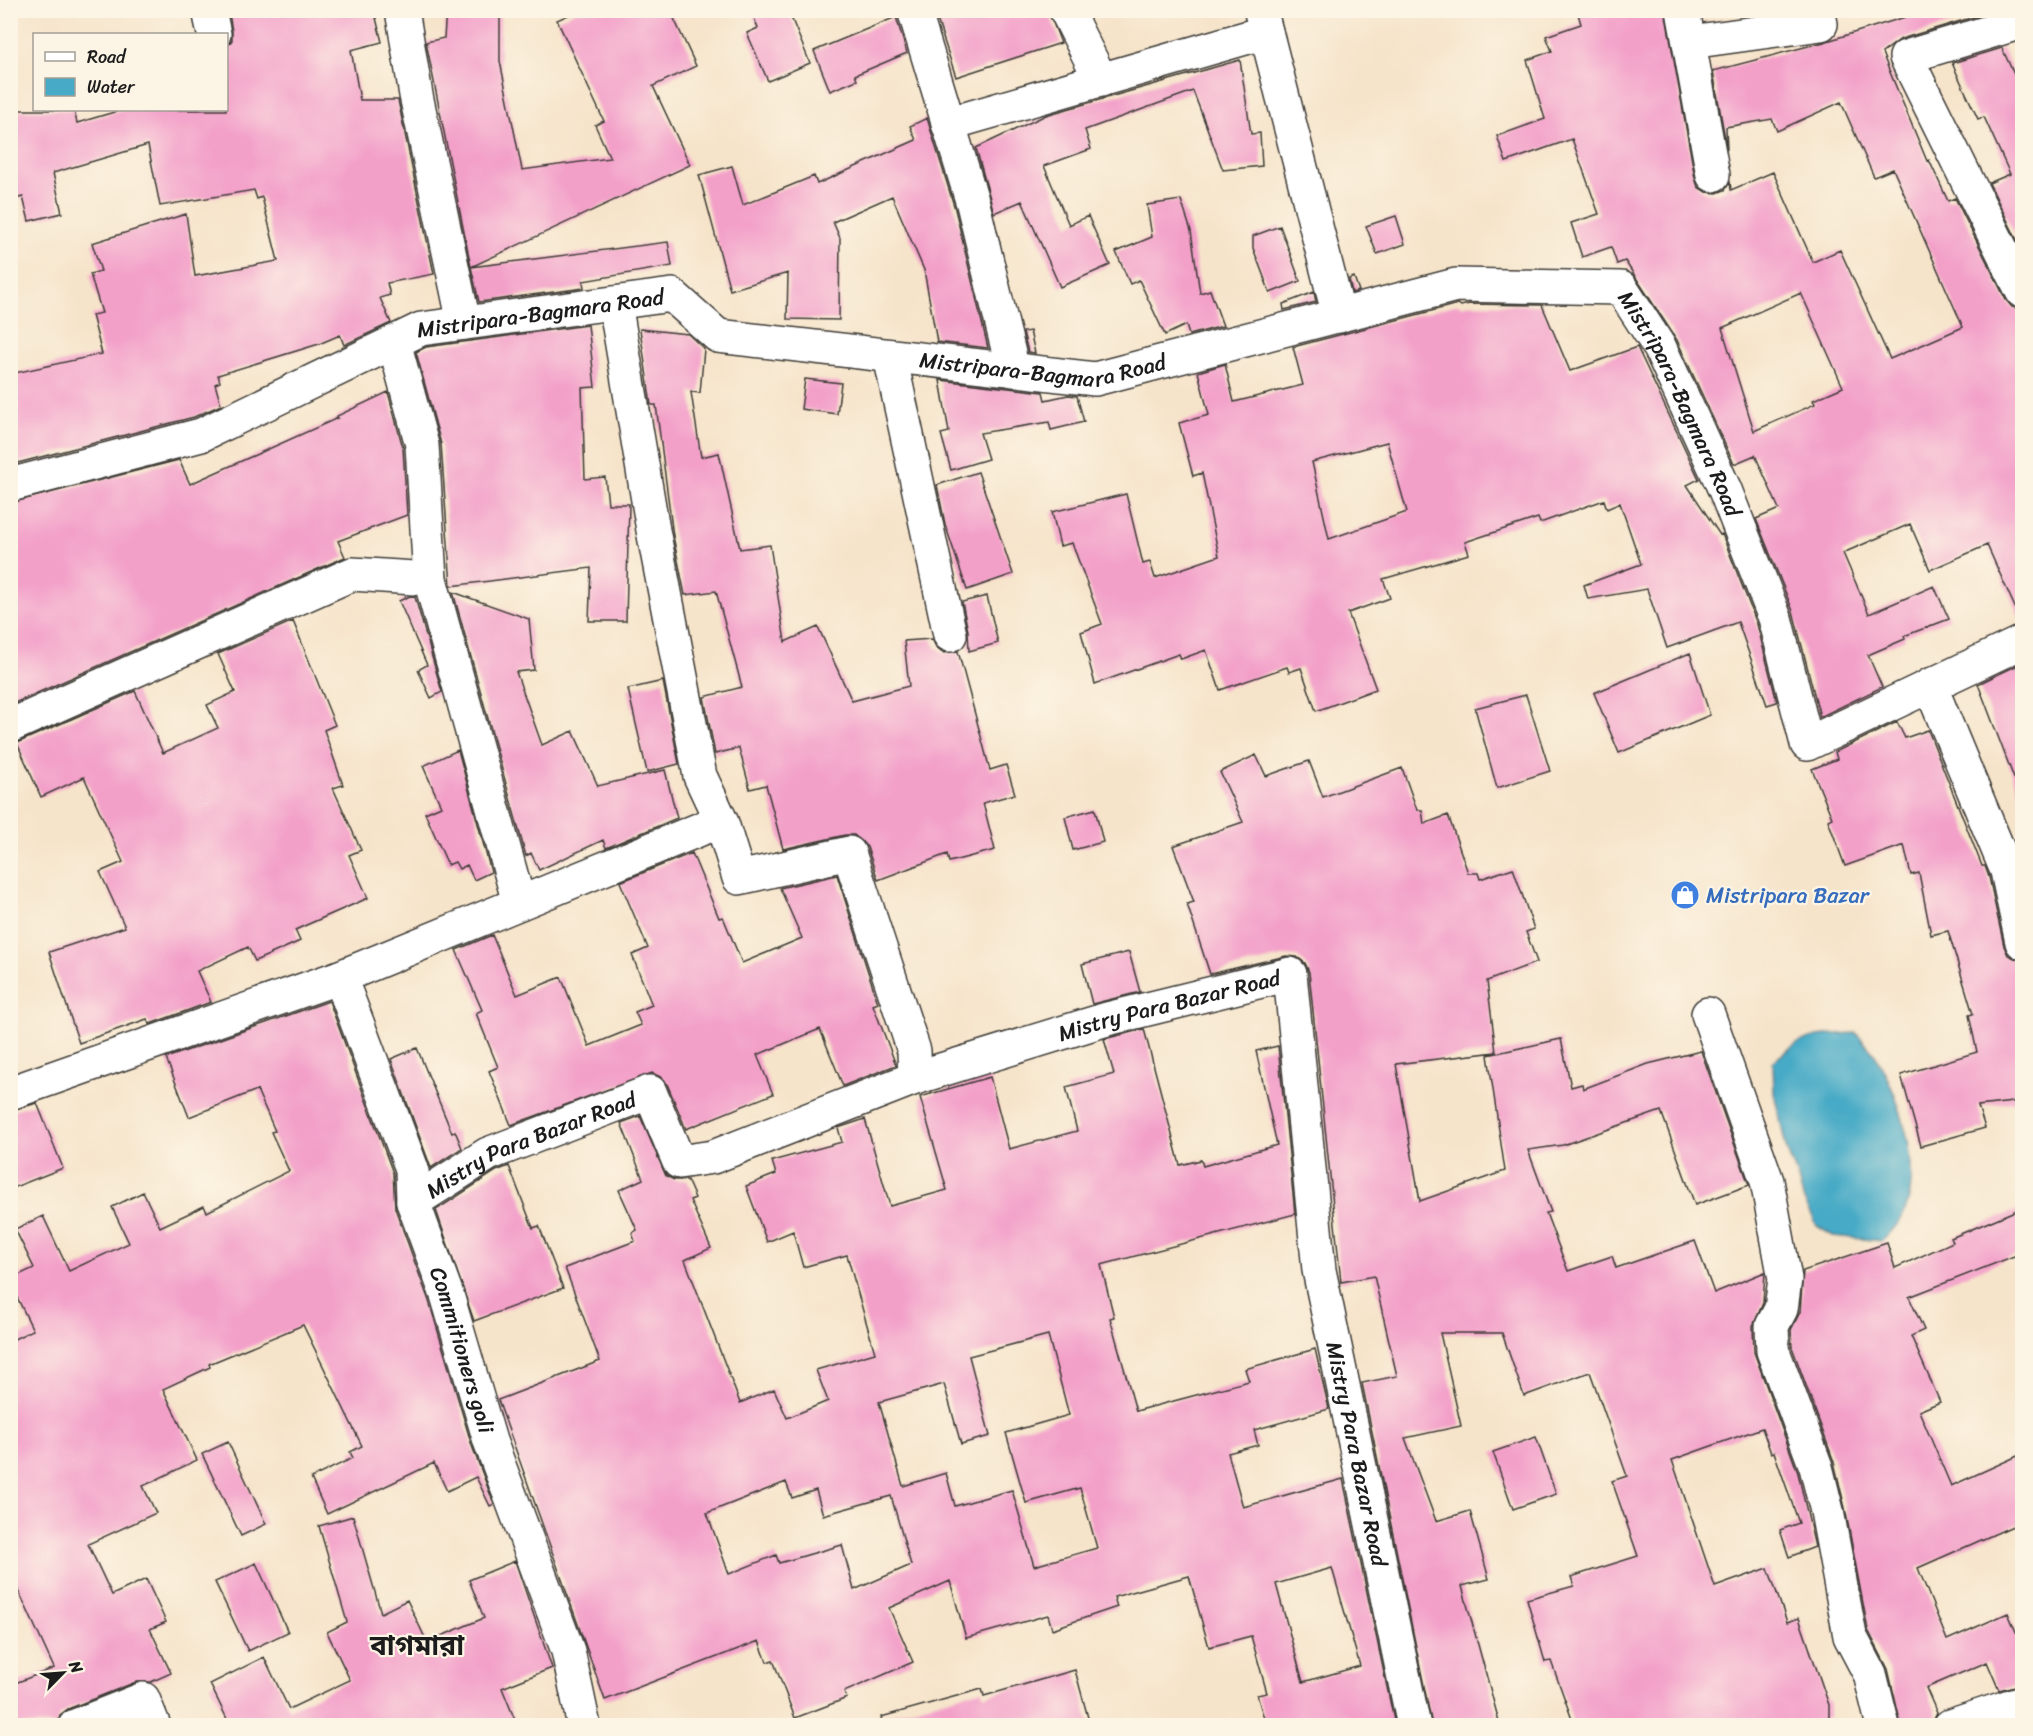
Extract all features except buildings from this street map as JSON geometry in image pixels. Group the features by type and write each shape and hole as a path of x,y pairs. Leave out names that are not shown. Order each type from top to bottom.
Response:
{"street":[{"path":"209,10 214,33"},
{"path":"402,10 416,95 464,323"},
{"path":"914,10 973,204 1013,370"},
{"path":"1066,10 1101,80"},
{"path":"1683,10 1713,175"},
{"path":"1690,42 1821,24 1818,10"},
{"path":"948,124 1101,80 1263,21 1339,316"},
{"path":"2022,22 1906,57 2022,291"},
{"name":"Mistripara-Bagmara Road","path":"10,485 201,435 421,329 672,294 718,336 1095,379 1456,285 1621,288 1660,348 1725,490 1775,618 1808,744 1930,685"},
{"path":"615,303 653,530 700,777 720,821 739,878 849,853 914,1051 915,1078"},
{"path":"394,342 422,444 430,579 519,903"},
{"path":"890,356 950,635"},
{"path":"10,726 352,574 430,579"},
{"path":"2022,642 1930,685 2007,871 2022,942"},
{"path":"10,1093 340,976 720,821"},
{"name":"Mistry Para Bazar Road","path":"412,1202 488,1154 650,1092 679,1161 713,1157 915,1078 1107,1019 1290,974 1320,1270 1414,1725"},
{"name":"Commitioners goli","path":"340,976 411,1170 412,1202 447,1295 490,1442 568,1651 584,1725"},
{"path":"1708,1014 1767,1181 1785,1280 1781,1310 1772,1326 1773,1351 1816,1467 1827,1511 1850,1636 1870,1674 1884,1725"},
{"path":"75,1725 142,1699 153,1725"},
{"path":"1950,1725 2022,1702"}],"water":[{"path":"1856,1033 1875,1055 1893,1091 1910,1151 1910,1190 1906,1208 1899,1222 1882,1241 1833,1236 1817,1226 1803,1198 1787,1151 1774,1093 1773,1062 1793,1046 1820,1036"}],"place":[{"name":"Mistripara Bazar","path":"1685,895"}],"district":[{"name":"বাগমারা","path":"417,1645"}]}
